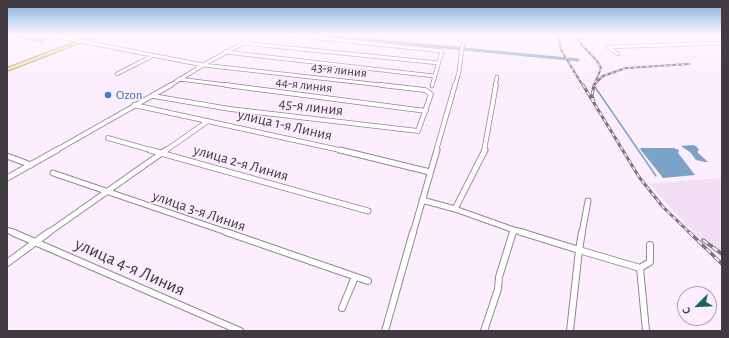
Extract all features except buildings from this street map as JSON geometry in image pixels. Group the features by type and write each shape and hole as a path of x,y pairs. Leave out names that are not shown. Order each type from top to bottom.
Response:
{"main road":[{"path":"7,69 54,51"}],"street":[{"name":"43-я линия","path":"127,51 203,65 425,90 432,94 426,111"},
{"path":"319,51 439,63"},
{"path":"432,86 443,52 440,51"},
{"path":"385,331 459,72 461,51"},
{"path":"613,51 618,54"},
{"path":"7,178 134,105 153,96 225,52 434,76"},
{"path":"117,74 152,56"},
{"path":"455,208 484,153 497,77"},
{"name":"44-я линия","path":"179,79 426,111"},
{"name":"45-я линия","path":"153,96 230,109 418,131 426,111"},
{"name":"улица 1-я Линия","path":"134,105 300,140 430,172"},
{"path":"7,263 106,191 208,121"},
{"name":"улица 2-я Линия","path":"108,138 368,211"},
{"path":"7,156 31,165"},
{"name":"улица 3-я Линия","path":"53,173 368,281"},
{"path":"422,200 455,208 514,230 640,268 650,262 650,245"},
{"path":"570,331 579,250 588,201"},
{"name":"улица 4-я Линия","path":"7,230 240,331"},
{"path":"484,331 498,289 499,277 514,230"},
{"path":"640,268 646,331"},
{"path":"342,308 356,277"}],"shaded area":[{"path":"722,178 722,258 695,234 649,184"}],"water":[{"path":"681,146 696,146 699,150 697,152 708,162 696,160 691,153"},
{"path":"674,148 679,150 678,153 695,175 663,178 640,149"}],"waterway":[{"path":"483,51 578,60"},
{"path":"595,87 656,176"}],"railway":[{"path":"561,51 583,86"},
{"path":"587,51 597,61 601,68 594,86"},
{"path":"596,83 603,76 626,68 689,64"},
{"path":"583,85 639,177 663,207 690,233"},
{"path":"594,85 592,96 594,102"},
{"path":"689,232 722,264"},
{"path":"703,240 722,254"}],"place":[{"name":"Ozon","path":"108,95"}]}
